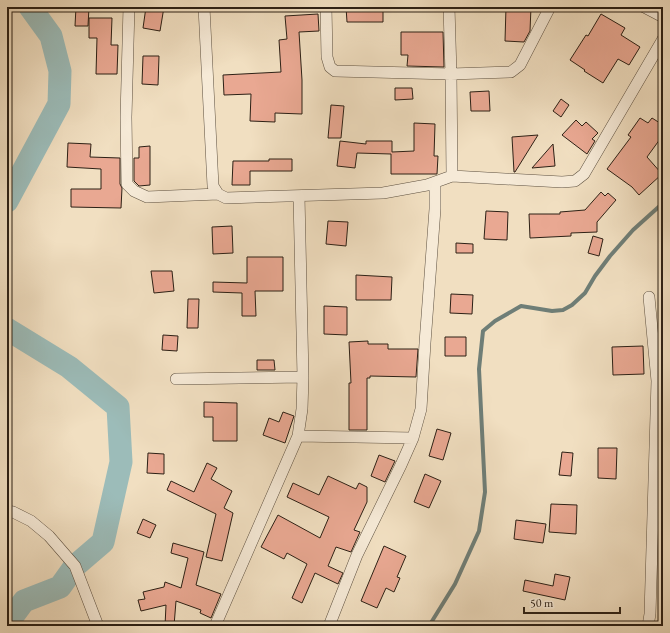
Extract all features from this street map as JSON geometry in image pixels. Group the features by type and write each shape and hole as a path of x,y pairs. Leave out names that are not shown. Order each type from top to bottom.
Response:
{"street":[{"path":"129,7 126,117 128,184 134,191 147,197 218,194 226,198 383,193 427,185 452,176 562,182 575,180 584,174 663,39"},
{"path":"204,7 213,186 218,194"},
{"path":"326,7 327,57 330,67 335,71 451,74 511,72 520,66 550,7"},
{"path":"448,7 451,74 452,176"},
{"path":"644,7 663,17"},
{"path":"329,626 357,555 413,438 421,409 435,209 435,182"},
{"path":"215,626 298,436 302,409 299,196"},
{"path":"648,626 650,614 660,381 649,297"},
{"path":"176,378 302,376"},
{"path":"298,436 413,438"},
{"path":"7,512 14,512 32,521 49,536 75,566 98,626"}],"building":[{"path":"76,7 89,7 88,26 75,26"},
{"path":"146,7 164,7 160,31 143,28"},
{"path":"346,7 383,7 383,22 347,22"},
{"path":"506,7 531,7 530,31 524,42 505,41"},
{"path":"318,14 319,31 299,32 302,80 302,114 275,113 275,122 250,121 251,94 224,95 223,75 281,72 279,40 287,39 285,16"},
{"path":"601,14 625,28 621,35 640,47 629,65 618,59 603,83 570,60 586,35 588,36"},
{"path":"89,18 112,18 111,45 118,45 117,74 96,74 97,38 89,38"},
{"path":"401,32 443,32 444,67 407,66 408,55 401,55"},
{"path":"143,56 159,56 158,85 142,84"},
{"path":"395,88 412,88 413,99 395,100"},
{"path":"489,91 490,111 471,111 470,92"},
{"path":"561,99 569,105 561,117 553,111"},
{"path":"331,105 344,106 341,138 328,138"},
{"path":"640,118 648,123 652,118 663,125 663,135 647,157 662,174 639,195 632,187 607,169 631,137 628,135"},
{"path":"576,120 582,126 586,122 598,133 592,139 595,141 587,154 562,135"},
{"path":"414,123 435,124 434,156 438,156 437,174 391,174 391,154 357,153 355,168 337,166 340,141 366,144 366,141 392,141 392,152 414,151"},
{"path":"538,135 515,172 514,172 512,137"},
{"path":"68,143 91,144 90,157 120,158 120,184 122,188 121,208 71,207 71,189 101,189 101,169 67,167"},
{"path":"553,144 555,166 532,168"},
{"path":"150,146 150,185 139,186 134,181 134,158 139,158 139,147"},
{"path":"269,159 292,159 292,171 250,171 250,185 232,185 233,161 269,161"},
{"path":"601,192 605,196 608,193 616,200 597,222 597,232 571,233 571,236 530,238 529,214 560,214 560,212 585,210"},
{"path":"486,211 508,212 507,240 484,239"},
{"path":"328,221 348,222 346,246 326,244"},
{"path":"232,226 233,253 213,254 212,227"},
{"path":"593,236 603,239 599,256 588,253"},
{"path":"456,243 473,244 473,253 456,253"},
{"path":"247,257 283,257 283,291 255,291 256,316 242,316 242,293 213,292 213,282 247,283"},
{"path":"151,271 172,271 174,291 154,293"},
{"path":"356,275 392,277 391,300 356,300"},
{"path":"451,294 473,295 472,314 450,313"},
{"path":"188,299 199,299 198,328 187,328"},
{"path":"324,306 347,307 347,335 324,334"},
{"path":"163,335 178,336 177,351 162,350"},
{"path":"445,337 466,337 466,356 445,356"},
{"path":"368,341 368,344 388,344 388,349 418,349 416,377 370,376 370,378 367,378 367,430 349,430 349,383 351,383 349,342"},
{"path":"643,346 644,374 613,375 612,347"},
{"path":"257,360 274,360 275,370 257,370"},
{"path":"204,402 237,403 237,441 213,441 213,417 204,417"},
{"path":"283,412 294,416 285,443 263,435 269,418 279,422"},
{"path":"437,429 451,433 443,460 429,456"},
{"path":"598,448 617,448 616,479 598,478"},
{"path":"562,452 573,453 571,476 559,475"},
{"path":"148,453 164,454 164,474 147,473"},
{"path":"379,455 395,461 385,482 371,476"},
{"path":"207,463 217,468 211,479 232,491 224,508 233,513 222,561 206,557 216,514 167,490 171,481 194,492"},
{"path":"425,474 441,481 429,508 414,502"},
{"path":"328,476 356,489 359,483 367,487 367,502 354,530 360,532 351,552 336,547 328,566 343,573 338,584 315,573 302,603 292,598 307,564 287,553 284,559 261,547 278,515 320,538 329,517 287,497 293,483 319,495"},
{"path":"551,504 577,505 576,534 549,532"},
{"path":"143,519 156,525 150,538 137,533"},
{"path":"516,520 546,524 543,543 514,539"},
{"path":"173,543 204,552 196,585 221,594 211,618 200,613 201,610 176,601 174,626 165,626 166,605 141,611 138,600 145,599 143,592 164,587 165,582 181,588 188,558 171,553"},
{"path":"384,546 406,556 397,577 400,578 394,592 386,588 377,608 361,601"},
{"path":"555,574 570,577 565,600 523,591 525,580 553,586"}],"waterway":[{"path":"7,201 59,104 60,71 51,36 30,7"},
{"path":"429,626 455,584 479,531 485,492 479,369 483,331 495,321 521,306 552,311 563,310 572,305 585,293 595,276 610,256 633,230 663,203"},
{"path":"7,329 69,367 118,407 121,462 103,542 75,566 60,587 24,601 7,624"}]}
